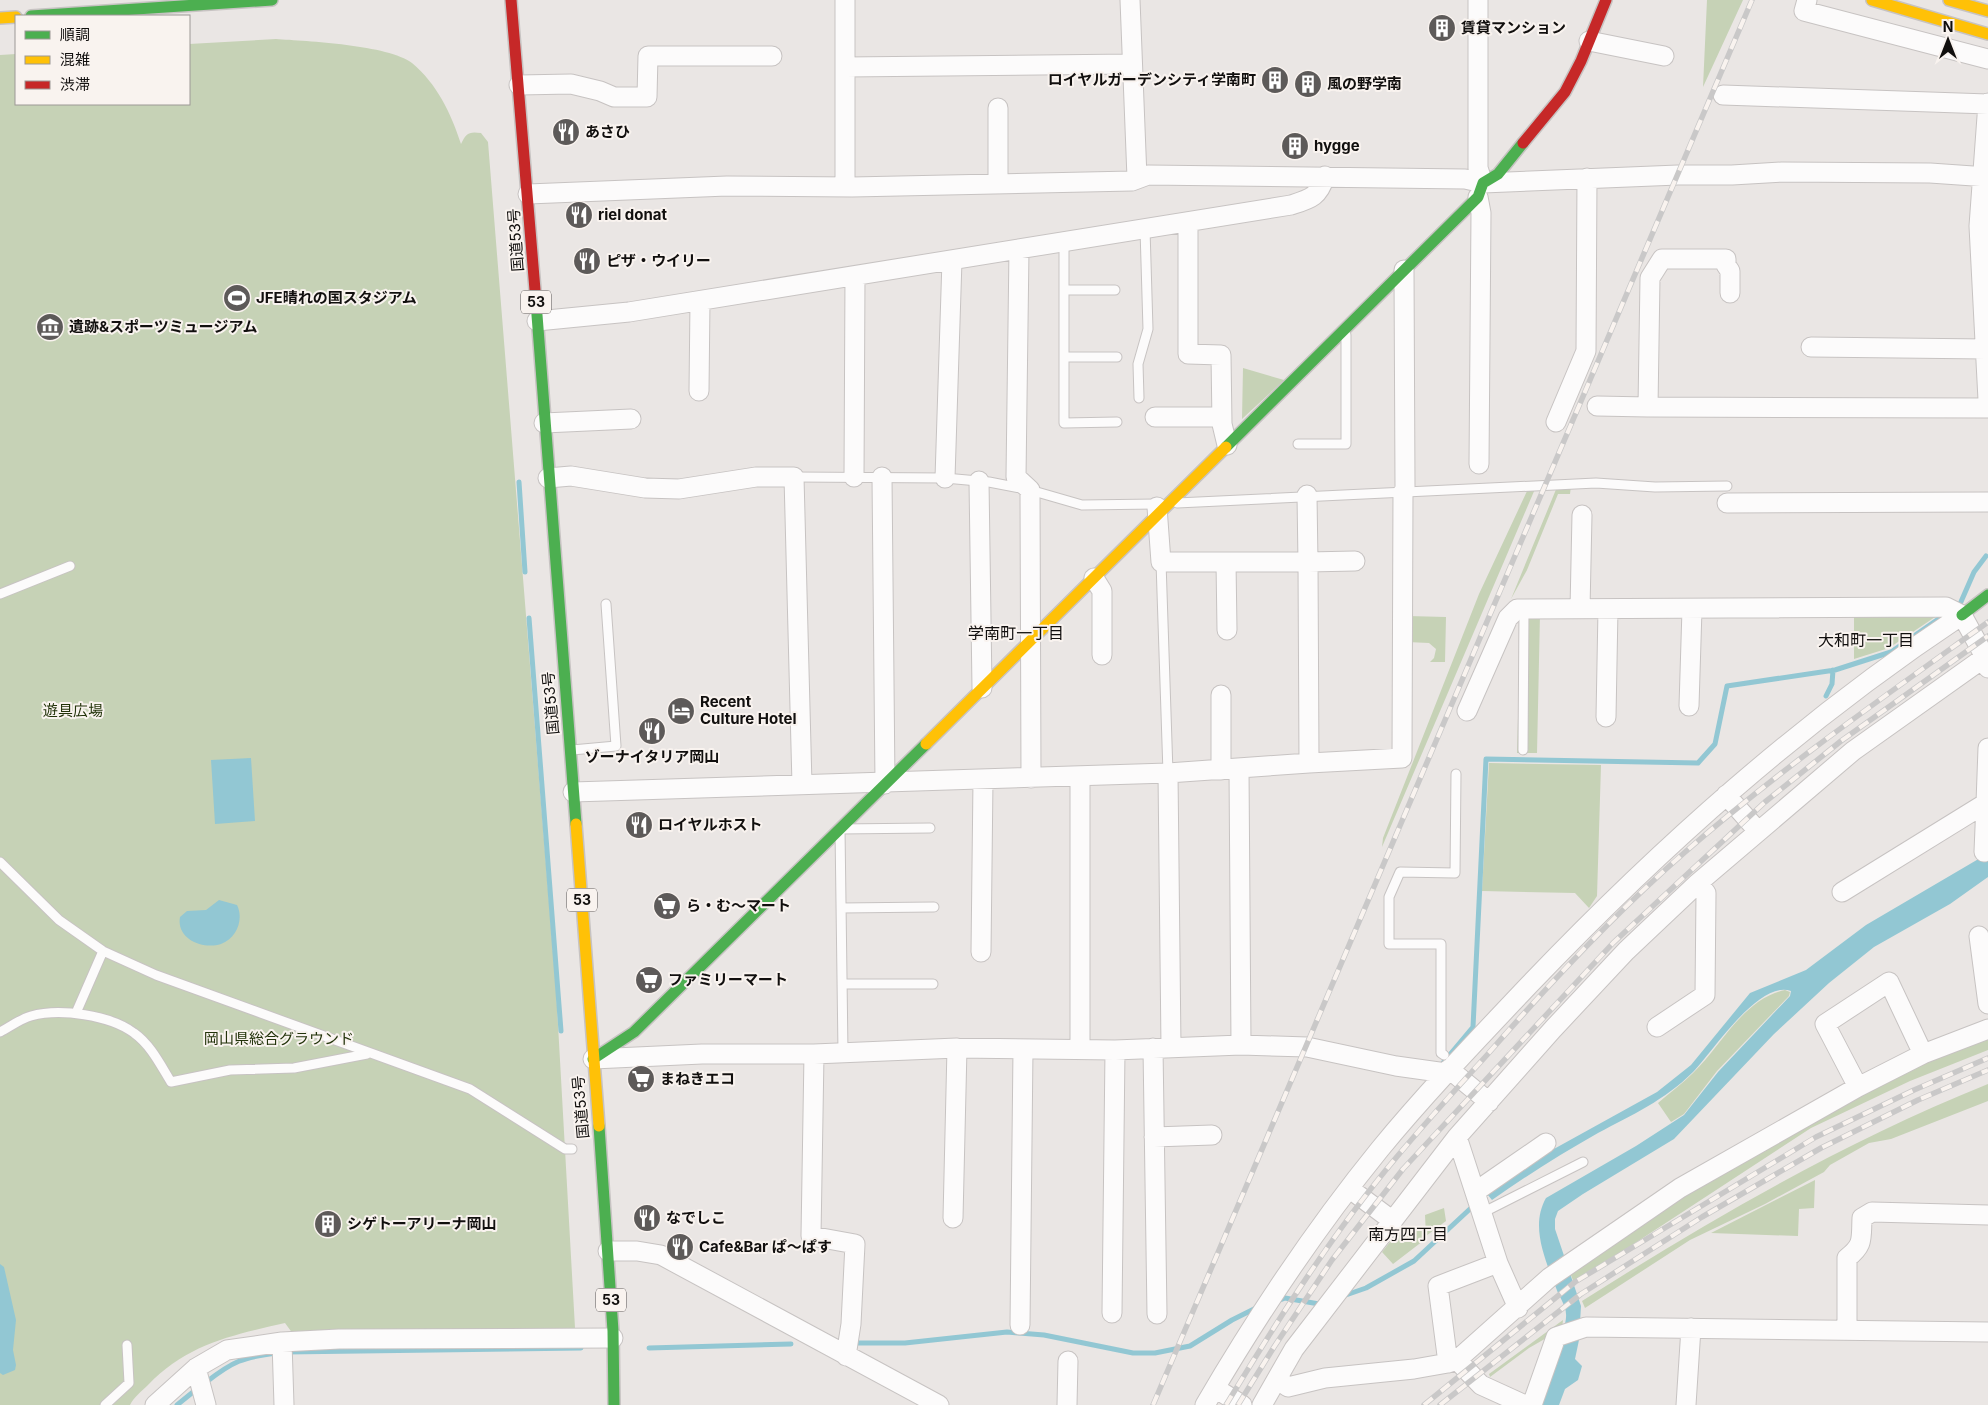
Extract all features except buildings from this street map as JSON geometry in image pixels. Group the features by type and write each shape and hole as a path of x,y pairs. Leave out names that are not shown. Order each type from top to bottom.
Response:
{"main road":[{"path":"46,15 272,0"},
{"name":"国道53号","path":"511,0 528,194 608,1251 613,1338 614,1405"},
{"path":"593,1059 634,1032 1031,641 1161,507 1227,445 1498,174 1565,92 1606,0"},
{"path":"1872,0 1988,34"},
{"path":"1949,0 1988,11"},
{"path":"0,18 15,17"},
{"path":"1955,612 1988,595"}],"street":[{"path":"845,0 845,187"},
{"path":"1130,0 1137,178"},
{"path":"1478,0 1478,168 1481,213 1479,464"},
{"path":"1807,0 1804,11 1988,59"},
{"path":"1589,41 1664,56"},
{"path":"519,85 571,84 600,90 614,97 647,96 648,56 772,56"},
{"path":"845,67 1132,64"},
{"path":"1724,95 1988,104 1985,177 1979,226 1985,276 1988,400"},
{"path":"998,108 998,183"},
{"path":"528,194 648,188 845,187 1132,181 1148,175 1464,179 1480,190 1587,178 1782,172 1930,173 1985,177"},
{"path":"537,321 629,312 1291,205 1309,200 1322,189 1325,176"},
{"path":"1556,422 1586,351 1587,178"},
{"path":"1188,222 1188,354 1221,355 1222,417 1227,445"},
{"path":"1019,249 1016,477 1030,490 1031,778"},
{"path":"1648,407 1650,278 1662,259 1726,259 1726,265 1730,271 1730,293"},
{"path":"945,478 952,260"},
{"path":"573,792 802,784 885,784 1168,773 1402,758 1395,560 1404,490 1404,270"},
{"path":"854,477 855,276"},
{"path":"699,391 700,301"},
{"path":"1811,347 1986,349"},
{"path":"1597,406 1988,408"},
{"path":"1155,417 1222,417"},
{"path":"544,423 631,419"},
{"path":"548,478 572,476 646,488 679,489 756,477 794,476 802,784"},
{"path":"882,477 885,784"},
{"path":"979,481 978,520 981,528 982,688"},
{"path":"1307,495 1309,764"},
{"path":"1727,495 1988,502"},
{"path":"1161,507 1161,562 1355,561"},
{"path":"1580,609 1582,515"},
{"path":"1226,562 1226,630"},
{"path":"1094,578 1102,590 1102,655"},
{"path":"1284,1391 1294,1348 1393,1220 1458,1137 1626,951 1698,883 1853,751 1987,660 1955,612 1946,607 1517,609 1508,618 1467,711"},
{"path":"1606,717 1608,609"},
{"path":"1689,706 1692,609"},
{"path":"1205,1405 1267,1304 1379,1150 1446,1066 1674,839 1726,795 1955,612"},
{"path":"1221,695 1230,769 1241,1045"},
{"path":"1984,852 1988,748"},
{"path":"1156,1314 1154,1137 1168,773"},
{"path":"1080,776 1080,1050"},
{"path":"982,952 983,780"},
{"path":"1726,795 1758,831"},
{"path":"1842,892 1986,803"},
{"path":"1657,1027 1705,995 1706,893 1698,883"},
{"path":"1979,936 1988,1004"},
{"path":"1858,1087 1825,1024 1889,982 1923,1054"},
{"path":"1262,1405 1284,1391 1325,1378 1414,1369 1452,1361 1518,1308 1549,1278 1680,1188 1858,1087 1923,1054 1988,1029"},
{"path":"593,1059 702,1054 814,1054 843,1052 1023,1055 1080,1050 1115,1055 1241,1045 1314,1048 1396,1066 1446,1066 1489,1102"},
{"path":"953,1218 957,1053"},
{"path":"814,1054 811,1236 855,1244 851,1324 846,1356"},
{"path":"1020,1325 1023,1055"},
{"path":"1112,1313 1115,1055"},
{"path":"1154,1137 1212,1135"},
{"path":"1458,1137 1498,1263 1518,1308"},
{"path":"1475,1192 1546,1143"},
{"path":"1350,1189 1393,1220"},
{"path":"1847,1330 1847,1258 1858,1250 1861,1242 1862,1218 1872,1212 1988,1215"},
{"path":"608,1251 637,1251 660,1255 939,1405"},
{"path":"1498,1263 1438,1286 1452,1361 1480,1385 1525,1405"},
{"path":"1532,1405 1556,1337 1581,1329 1596,1327 1988,1332"},
{"path":"1686,1405 1691,1328"},
{"path":"154,1405 201,1386 227,1350 282,1350 339,1339 613,1338"},
{"path":"282,1350 284,1405"},
{"path":"1067,1405 1068,1361"},
{"path":"1215,1388 1242,1405"}],"lane":[{"path":"1139,398 1138,364 1148,329 1145,229"},
{"path":"1064,242 1064,423 1117,422"},
{"path":"1064,290 1115,290"},
{"path":"1298,444 1346,444 1347,336 1342,331"},
{"path":"1064,357 1117,357"},
{"path":"794,476 945,478 979,481 1030,490 1082,505 1161,507 1307,495 1596,483 1727,495"},
{"path":"1161,562 1168,773"},
{"path":"0,594 70,566"},
{"path":"570,750 616,746 606,604"},
{"path":"1523,750 1524,609"},
{"path":"1446,1066 1441,1053 1441,944 1389,944 1389,897 1400,872 1455,873 1456,774"},
{"path":"843,1052 840,830 930,828"},
{"path":"0,862 58,920 103,952 368,1054 470,1089 565,1149 572,1149"},
{"path":"841,908 934,906"},
{"path":"76,1013 103,952"},
{"path":"842,984 933,984"},
{"path":"0,1032 30,1016 76,1013 107,1021 134,1033 155,1056 171,1082 230,1070 294,1068 368,1054"},
{"path":"1482,1213 1583,1162"},
{"path":"105,1405 129,1383 127,1344"}],"green space":[{"path":"1707,0 1743,0 1703,87"},
{"name":"岡山県総合グラウンド","path":"276,39 347,45 401,57 421,71 436,90 448,110 461,144 466,136 473,132 481,133 488,142 556,989 575,1328 293,1334 285,1323 229,1337 195,1351 163,1371 138,1394 130,1405 0,1405 0,55 15,54 15,105 190,105 190,44"},
{"path":"1243,368 1284,380 1242,419"},
{"path":"1571,486 1570,494 1558,494 1527,570 1511,599 1557,487"},
{"path":"1528,489 1535,489 1382,847 1383,838 1479,594"},
{"path":"1854,613 1938,615 1889,648 1854,659"},
{"path":"1521,614 1540,614 1537,753 1517,753"},
{"path":"1408,616 1446,617 1445,662 1430,662 1434,658 1436,649 1429,643 1407,642"},
{"path":"1489,763 1601,765 1597,896 1589,908 1575,893 1482,891"},
{"path":"1785,990 1790,992 1789,996 1717,1071 1684,1114 1671,1122 1658,1103 1704,1062 1745,1013 1770,995"},
{"path":"1988,1037 1988,1050 1910,1081 1811,1128 1574,1283 1569,1270 1683,1192 1854,1093"},
{"path":"1988,1084 1988,1101 1891,1139 1869,1143 1830,1165 1824,1172 1765,1204 1690,1240 1585,1308 1582,1301 1680,1240 1780,1183 1882,1131"},
{"path":"1815,1180 1814,1208 1799,1209 1798,1236 1711,1233"},
{"path":"1444,1208 1446,1221 1426,1236 1425,1215"},
{"path":"1415,1227 1422,1231 1423,1241 1393,1264 1382,1252 1401,1228"},
{"path":"1563,1320 1562,1329 1529,1348 1490,1377 1489,1374"}],"water":[{"path":"251,758 255,821 215,824 211,760"},
{"path":"1988,832 1988,877 1950,904 1874,947 1829,983 1774,1034 1674,1139 1558,1211 1555,1219 1555,1229 1581,1306 1579,1340 1575,1359 1582,1366 1578,1380 1565,1389 1559,1405 1536,1405 1566,1321 1564,1306 1549,1270 1539,1233 1541,1209 1546,1198 1636,1146 1684,1115 1718,1072 1790,996 1791,991 1778,990 1751,1006 1693,1072 1660,1099 1571,1149 1492,1200 1487,1194 1534,1160 1657,1092 1691,1065 1750,993 1806,970 1866,925 1987,854"},
{"path":"219,900 237,905 240,916 235,933 227,941 214,945 199,944 186,937 180,925 180,917 187,911 206,910"},
{"path":"0,1264 4,1267 16,1320 13,1350 15,1370 3,1375 0,1373"}],"waterway":[{"path":"519,482 525,572"},
{"path":"1960,604 1974,572 1986,556"},
{"path":"1442,1064 1473,1027 1486,759 1698,763 1715,744 1727,686 1835,670 1891,652 1947,613"},
{"path":"529,618 561,1031"},
{"path":"1826,696 1832,684 1833,670"},
{"path":"1343,1296 1366,1288 1414,1261 1471,1208"},
{"path":"1275,1302 1285,1298 1319,1304 1323,1303"},
{"path":"853,1343 905,1343 1007,1332 1044,1335 1133,1353 1155,1353 1190,1346 1232,1320 1258,1307"},
{"path":"649,1348 791,1344"},
{"path":"286,1352 581,1348"},
{"path":"205,1383 239,1361 278,1353"},
{"path":"177,1405 198,1388"}],"railway":[{"path":"1153,1405 1752,0"},
{"path":"1226,1405 1306,1279 1349,1217 1441,1106 1582,951 1632,901 1720,822 1833,734 1988,622"},
{"path":"1238,1405 1332,1260 1403,1169 1613,943 1765,802 1841,741 1988,636"},
{"path":"1424,1405 1575,1282 1816,1137 1914,1090 1988,1058"},
{"path":"1440,1405 1581,1294 1702,1217 1821,1148 1918,1100 1988,1070"}],"traffic: fast":[{"path":"46,15 272,0"},
{"path":"1226,447 1478,197 1483,183 1498,174 1523,143"},
{"path":"536,302 576,824"},
{"path":"1962,615 1988,595"},
{"path":"593,1059 634,1032 926,744"},
{"path":"599,1126 613,1331 614,1405"}],"traffic: slow":[{"path":"1872,0 1988,34"},
{"path":"1949,0 1988,11"},
{"path":"0,18 15,17"},
{"path":"926,744 1226,447"},
{"path":"576,824 599,1126"}],"traffic: jam":[{"path":"511,0 536,302"},
{"path":"1523,143 1565,92 1581,61 1606,0"}],"place":[{"name":"賃貸マンション","path":"1442,28"},
{"name":"ロイヤルガーデンシティ学南町","path":"1275,80"},
{"name":"風の野学南","path":"1308,84"},
{"name":"あさひ","path":"566,132"},
{"name":"hygge","path":"1295,146"},
{"name":"riel donat","path":"579,215"},
{"name":"ピザ・ウイリー","path":"587,261"},
{"name":"JFE晴れの国スタジアム","path":"237,298"},
{"name":"遺跡&スポーツミュージアム","path":"50,327"},
{"name":"Recent Culture Hotel","path":"681,711"},
{"name":"ゾーナイタリア岡山","path":"652,731"},
{"name":"ロイヤルホスト","path":"639,825"},
{"name":"ら・む〜マート","path":"667,906"},
{"name":"ファミリーマート","path":"649,980"},
{"name":"まねきエコ","path":"641,1079"},
{"name":"なでしこ","path":"647,1218"},
{"name":"シゲトーアリーナ岡山","path":"328,1224"},
{"name":"Cafe&Bar ぱ〜ぱす","path":"680,1247"}],"district":[{"name":"学南町一丁目","path":"1016,633"},
{"name":"大和町一丁目","path":"1866,640"},
{"name":"南方四丁目","path":"1408,1234"}],"park label":[{"name":"遊具広場","path":"73,711"}]}
